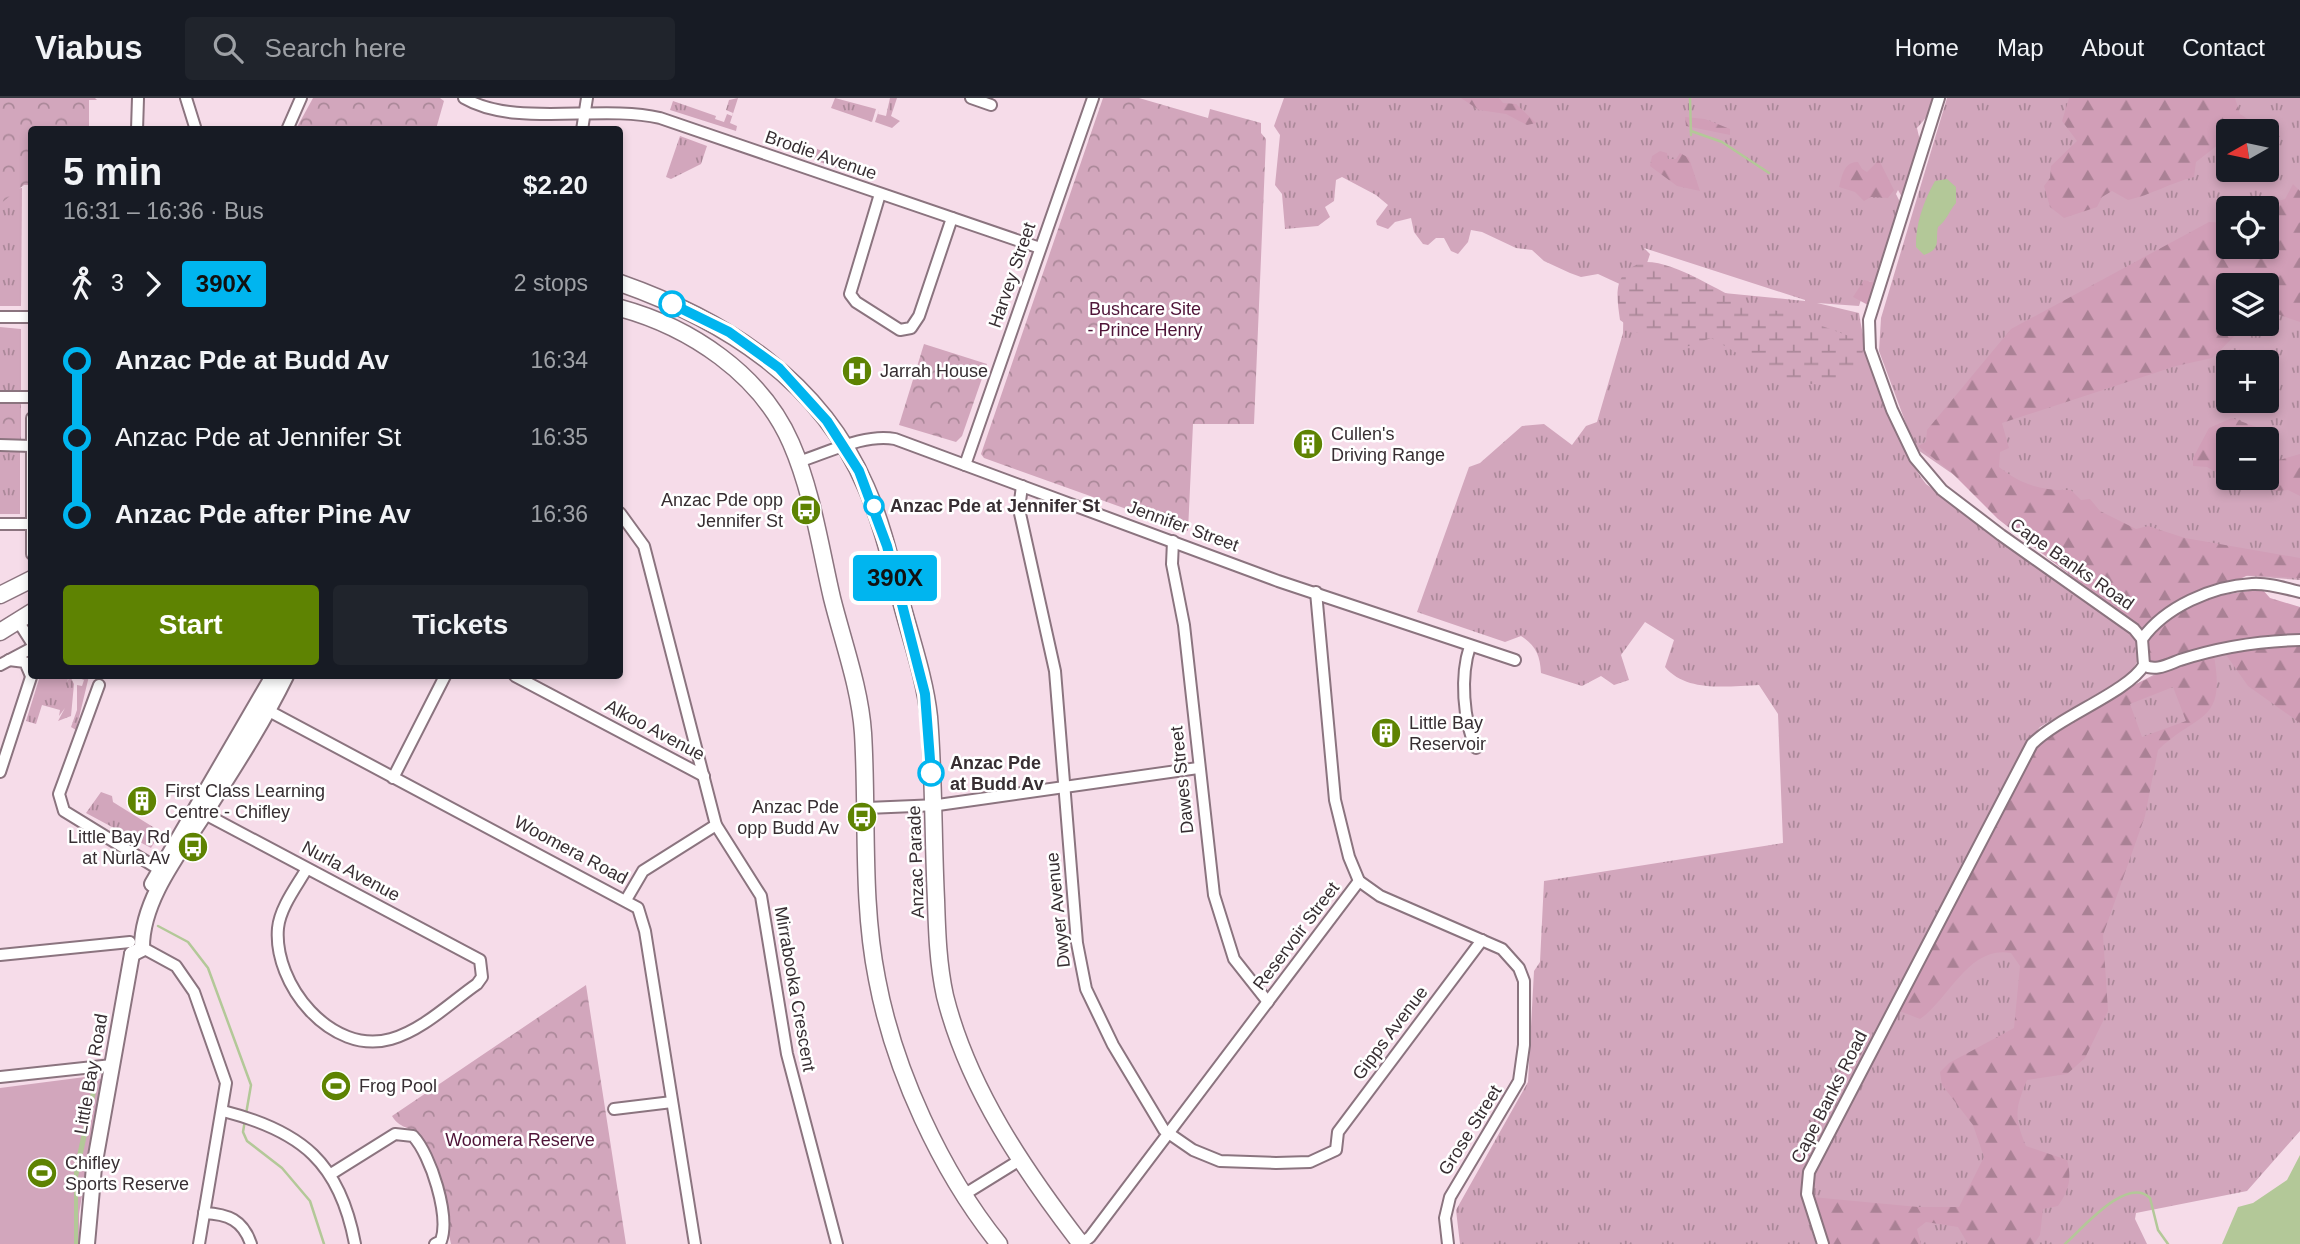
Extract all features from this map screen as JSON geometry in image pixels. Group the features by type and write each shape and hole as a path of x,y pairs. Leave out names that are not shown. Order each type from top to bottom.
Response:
{"main road":[{"name":"Anzac Parade","path":"623,284 699,316 756,350 804,392 845,447 865,483 880,526 925,694 933,806 938,948 946,998 981,1090 1020,1160 1081,1244"},
{"path":"623,309 665,325 722,357 768,405 799,462 860,713 873,959 882,1006 908,1084 965,1194 999,1244"},
{"path":"0,595 28,581"},
{"path":"0,632 25,617"}],"street":[{"path":"137,126 138,98"},
{"path":"186,98 195,126"},
{"path":"289,126 301,98"},
{"name":"Brodie Avenue","path":"464,98 499,111 586,112 660,118 1040,248"},
{"path":"583,126 587,98"},
{"path":"971,98 991,105"},
{"name":"Harvey Street","path":"965,465 1093,98"},
{"name":"Cape Banks Road","path":"1939,98 1869,320 1870,349 1892,410 1915,457 1942,489 2142,639"},
{"path":"880,194 850,293 856,302 900,330 911,328 919,316 952,218"},
{"path":"0,317 28,317"},
{"path":"0,397 28,397"},
{"name":"Jennifer Street","path":"799,462 883,437 1515,660"},
{"path":"0,446 28,446"},
{"name":"Dwyer Avenue","path":"1022,486 1019,509 1055,671 1066,787 1070,882 1086,989 1113,1045 1146,1102 1169,1134 1193,1150 1220,1161 1239,1163 1310,1162 1336,1150"},
{"name":"Mirrabooka Crescent","path":"623,517 644,546 716,825 761,896 788,1054 837,1244"},
{"path":"0,524 28,524"},
{"name":"Dawes Street","path":"1173,541 1172,564 1184,625 1208,860 1223,927 1234,959 1268,1002"},
{"path":"2300,592 2254,583 2234,586 2162,615 2142,639 2144,665 2148,668 2162,667 2231,646 2300,640"},
{"name":"Reservoir Street","path":"1081,1244 1090,1237 1169,1134 1359,881 1349,857 1335,800 1316,592"},
{"path":"1470,646 1463,664 1469,731 1476,748"},
{"path":"4,662 28,647"},
{"path":"4,662 25,662 28,668"},
{"name":"Cape Banks Road","path":"1823,1244 1807,1194 1809,1172 2032,744 2063,719 2133,679 2144,665"},
{"path":"0,772 30,679"},
{"name":"Little Bay Road","path":"263,708 271,679"},
{"name":"Little Bay Road","path":"87,1244 90,1194 134,946 163,872 263,708 284,679"},
{"path":"393,778 443,679"},
{"name":"Alkoo Avenue","path":"521,679 704,776"},
{"path":"99,685 59,794 59,803 64,811 163,872"},
{"name":"Woomera Road","path":"263,708 638,908 643,919 695,1244"},
{"path":"867,808 933,806 1198,768"},
{"name":"Nurla Avenue","path":"200,811 306,870 480,960 483,971 477,984 411,1031 375,1041 348,1039 334,1033 312,1014 281,962 278,948 278,926 283,911 306,870"},
{"path":"626,900 643,871 716,825"},
{"name":"Grose Street","path":"1359,881 1380,896 1482,940 1512,958 1524,981 1523,1065 1512,1097 1450,1197 1445,1218 1448,1244"},
{"name":"Gipps Avenue","path":"1336,1150 1338,1132 1482,940"},
{"path":"0,955 134,946"},
{"path":"0,961 134,946 176,966 194,992 226,1083 199,1244"},
{"path":"0,1077 112,1065"},
{"path":"614,1109 672,1102"},
{"path":"223,1111 252,1117 281,1130 307,1149 331,1174 350,1213 355,1244"},
{"path":"331,1174 395,1134 413,1136 432,1166 443,1229 441,1241 435,1244"},
{"path":"965,1194 1020,1160"},
{"path":"204,1213 227,1217 240,1223 251,1244"}],"green space":[{"path":"0,98 95,98 97,100 89,100 89,126 28,126 28,185 24,185 0,204"},
{"path":"313,98 440,98 444,101 437,126 298,126"},
{"path":"738,98 730,123 737,126 736,131 670,110 673,101 716,116 715,119 724,122 727,114 732,116 733,113 726,110 729,100"},
{"path":"835,98 876,109 872,122 831,108"},
{"path":"890,98 897,98 891,116 900,121 892,128 875,122 879,110 878,114 886,116"},
{"name":"Bushcare Site - Prince Henry","path":"1103,98 1139,98 1208,118 1210,109 1261,123 1261,133 1266,139 1254,424 1193,424 1188,531 984,458 981,454"},
{"path":"1284,98 1935,98 1930,113 1917,128 1920,141 1903,199 1898,190 1896,194 1901,204 1877,283 1867,281 1859,306 1817,303 1859,313 1875,379 1893,426 1926,484 2131,634 2137,643 2139,658 2130,675 2040,727 2023,749 1804,1167 1801,1195 1816,1244 1460,1244 1456,1210 1528,1082 1534,971 1540,962 1544,881 1783,843 1778,714 1759,685 1709,686 1685,681 1674,675 1665,667 1674,640 1645,622 1621,655 1629,680 1614,685 1601,676 1582,686 1541,673 1536,652 1521,636 1505,642 1417,612 1469,467 1480,463 1522,426 1544,424 1572,445 1586,426 1597,422 1623,333 1624,286 1598,274 1581,277 1570,273 1544,261 1532,250 1516,248 1482,232 1471,230 1468,242 1458,254 1451,251 1444,238 1436,238 1428,245 1423,244 1414,232 1411,218 1395,222 1388,229 1377,225 1376,221 1388,205 1376,195 1342,177 1336,180 1334,201 1325,207 1330,217 1318,226 1285,229 1282,194 1275,185 1280,135 1274,126","holes":["1644,248 1805,301 1632,284 1646,266 1650,254"]},
{"path":"1461,98 1499,98 1503,103 1516,104 1536,123 1527,125 1506,114 1479,110"},
{"path":"1947,98 2300,98 2300,580 2236,575 2151,611 1915,448 1879,351 1881,318"},
{"path":"2069,98 2235,98 2240,114 2248,119 2216,119 2216,146 2196,162 2194,177 2128,200 2112,191 2102,197 2097,207 2064,218 2050,207 2044,186 2050,178 2051,166 2077,141 2062,121"},
{"path":"1685,117 1705,119 1730,129 1730,135 1686,126"},
{"path":"680,136 707,146 701,164 671,179 666,177"},
{"path":"817,149 858,163 854,174 814,160"},
{"path":"1660,151 1667,153 1668,159 1676,159 1680,153 1689,158 1700,191 1677,186 1650,166 1652,156"},
{"path":"1879,160 1894,190 1888,198 1871,197 1864,201 1855,192 1839,187 1844,170 1850,164 1858,162 1867,172"},
{"path":"2293,184 2300,191 2300,322 2279,315 2279,273 2216,273 2216,336 2235,336 2220,350 2216,350 2212,358 2176,366 2002,423 2009,448 2000,452 1999,467 2024,482 2042,488 2071,490 2081,500 2090,499 2100,511 2136,529 2148,526 2185,538 2300,558 2300,578 2248,575 2168,616 2216,596 2262,589 2270,598 2300,607 2300,635 2247,640 2149,666 2147,642 2160,620 2141,630 1998,519 1951,472 1918,446 1926,442 1927,430 2011,329 2209,222 2216,222 2216,259 2279,259 2279,201 2285,199"},
{"path":"22,188 21,306 0,306 0,198 11,189"},
{"path":"1643,262 1683,271 1748,303 1789,314 1860,340 1863,354 1860,362 1851,373 1834,382 1798,382 1761,367 1711,338 1686,347 1639,334 1620,320 1618,292 1621,278 1626,272"},
{"path":"1864,280 1877,283 1868,305 1853,297"},
{"path":"0,327 21,329 21,393 0,393"},
{"path":"924,344 987,364 962,436 956,442 899,425"},
{"path":"0,400 21,400 21,441 0,441"},
{"path":"2232,418 2257,427 2216,427 2216,472 2207,467 2193,466 2193,458 2209,428"},
{"path":"0,449 20,449 20,514 0,514"},
{"path":"2300,454 2300,496 2288,490 2275,491 2271,490 2279,490 2279,460"},
{"path":"2271,645 2300,647 2300,723 2248,686 2224,652"},
{"path":"2300,647 2300,1131 2247,1191 2136,1213 2135,1219 2147,1244 1826,1244 1812,1200 1811,1179 1897,1010 2115,695 2161,671 2209,655"},
{"path":"2209,655 2214,656 2216,694 2206,714 2158,750 2145,816 2103,935 2108,1011 2085,1058 2067,1074 2027,1080 2018,1106 2019,1128 2026,1146 2067,1160 2069,1179 2062,1200 2058,1206 2043,1209 2040,1235 2034,1244 1968,1244 1958,1227 1926,1222 1917,1229 1921,1244 1826,1244 1812,1197 1918,1207 1959,1207 1984,1157 1973,1125 1942,1085 1940,1072 1949,1063 2014,1028 2020,966 2011,953 1996,953 1983,957 1971,965 1920,1019 1897,1010 2033,752 2065,723 2088,709 2140,682","holes":["2173,687 2186,721 2142,737 2130,704"]},
{"path":"39,679 68,679 67,682 72,679 74,684 71,716 58,721 65,708 59,716 60,710 42,705 36,724 26,721"},
{"path":"82,679 88,679 76,730 71,727 77,710 77,685 82,686 84,680"},
{"path":"101,792 112,796 113,802 161,832 151,848 86,813"},
{"name":"Woomera Reserve","path":"586,985 626,1244 451,1244 440,1187 430,1160 416,1135 392,1116"},
{"name":"Chifley Sports Reserve","path":"85,1077 101,1079 79,1214 79,1244 0,1244 0,1088"}],"shaded area":[{"path":"1947,179 1956,187 1956,203 1938,227 1936,247 1924,255 1916,247 1921,213 1935,181"},
{"path":"93,1083 97,1087 78,1177 78,1244 74,1244 74,1169"},
{"path":"2300,1155 2300,1244 2222,1244 2238,1207 2253,1203 2287,1180"}],"waterway":[{"path":"1690,98 1691,135"},
{"path":"1691,131 1722,142 1769,173"},
{"path":"158,926 188,942 208,968 251,1085 246,1114"},
{"path":"245,1120 243,1132 247,1141 282,1168 310,1201 324,1244"},
{"path":"2065,1244 2105,1207 2129,1193 2140,1193 2150,1198 2158,1230 2168,1244"}],"bus line":[{"name":"390X","path":"672,304 729,332 779,368 804,392 827,421 859,471 887,546 925,694 929,718 931,773"}],"place":[{"name":"Jarrah House","path":"857,371"},
{"name":"Cullen's Driving Range","path":"1308,444"},
{"name":"Anzac Pde at Jennifer St","path":"874,506"},
{"name":"Anzac Pde opp Jennifer St","path":"806,510"},
{"name":"Little Bay Reservoir","path":"1386,733"},
{"name":"Anzac Pde at Budd Av","path":"931,773"},
{"name":"First Class Learning Centre - Chifley","path":"142,801"},
{"name":"Anzac Pde opp Budd Av","path":"862,817"},
{"name":"Little Bay Rd at Nurla Av","path":"193,847"},
{"name":"Frog Pool","path":"336,1086"},
{"name":"Chifley Sports Reserve","path":"42,1173"}]}
